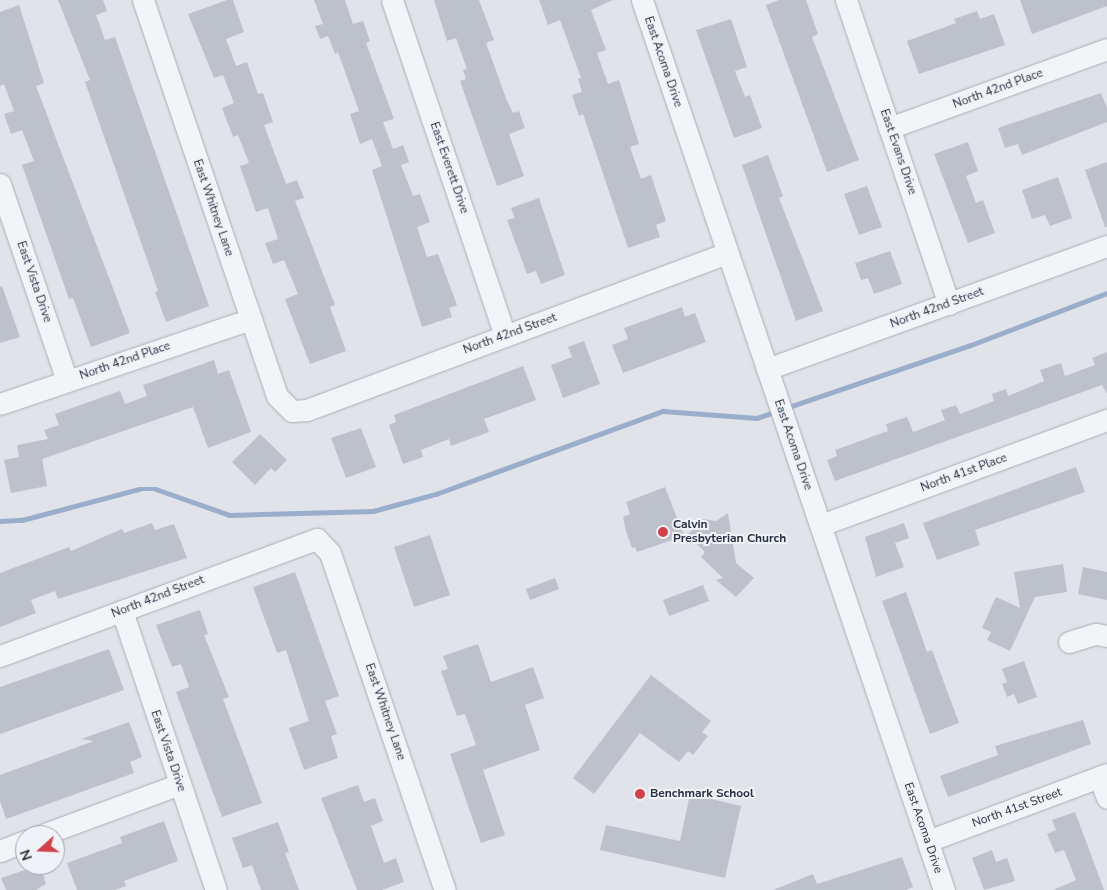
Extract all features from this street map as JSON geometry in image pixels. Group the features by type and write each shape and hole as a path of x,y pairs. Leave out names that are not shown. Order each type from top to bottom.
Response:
{"street":[{"name":"East Whitney Lane","path":"144,0 277,396 292,411"},
{"name":"East Everett Drive","path":"392,0 505,335"},
{"name":"East Acoma Drive","path":"642,0 944,890"},
{"name":"East Evans Drive","path":"846,0 949,304"},
{"name":"North 42nd Place","path":"889,128 1107,49"},
{"name":"East Vista Drive","path":"1,189 67,381"},
{"name":"North 42nd Street","path":"770,377 949,304 1107,246"},
{"name":"North 42nd Street","path":"292,411 307,410 505,335 728,254"},
{"name":"North 42nd Place","path":"0,404 251,318"},
{"name":"North 41st Place","path":"821,525 1107,420"},
{"name":"East Whitney Lane","path":"317,539 330,553 445,890"},
{"name":"North 42nd Street","path":"0,656 317,539"},
{"name":"East Vista Drive","path":"122,611 216,890"},
{"path":"1069,642 1096,634 1107,636"},
{"name":"North 41st Street","path":"928,841 1103,775"},
{"path":"1103,775 1107,798"},
{"path":"65,826 180,784"},
{"path":"0,851 15,846"}],"building":[{"path":"58,0 103,0 107,11 96,15 105,40 115,37 209,306 166,322 155,292 158,291 85,82 90,80"},
{"path":"227,0 233,0 244,32 226,39 236,66 247,62 258,94 263,93 273,122 264,125 286,184 297,180 304,198 295,201 335,305 330,307 346,351 310,364 285,299 298,294 284,260 273,264 265,243 278,239 268,208 256,212 240,166 249,163 238,135 233,137 222,108 234,103 223,75 214,78 188,14"},
{"path":"314,0 345,0 353,24 363,21 370,41 366,43 394,119 383,122 393,149 403,145 409,162 401,165 413,196 420,194 430,222 417,227 427,257 438,254 457,305 449,308 452,317 422,327 372,170 382,166 372,139 360,144 350,114 359,111 338,52 335,54 328,36 320,39 315,26 323,24"},
{"path":"434,0 479,0 494,40 486,43 507,101 513,113 519,111 525,128 509,134 524,176 497,186 460,81 466,79 463,70 467,69 456,38 447,41"},
{"path":"539,0 613,0 591,10 606,50 597,53 608,84 619,80 639,144 630,147 641,179 651,175 666,221 656,225 660,237 628,248 583,114 579,116 572,95 582,92 578,79 581,78 560,20 548,25"},
{"path":"779,0 806,0 818,34 812,37 859,160 827,172 766,5"},
{"path":"1020,0 1107,0 1107,6 1032,34"},
{"path":"19,5 44,83 36,86 130,333 91,347 73,298 69,299 22,165 34,161 22,130 11,134 4,114 14,111 4,84 0,86 0,12"},
{"path":"977,11 980,19 994,14 1005,45 919,74 907,41 956,23 954,19"},
{"path":"731,19 747,67 735,71 745,97 750,95 762,128 734,138 696,30"},
{"path":"1101,93 1107,108 1107,122 1022,155 1018,144 1005,148 998,128"},
{"path":"968,142 978,171 966,176 976,203 983,200 995,233 968,243 934,154"},
{"path":"768,155 783,196 779,198 823,311 796,321 742,165"},
{"path":"1107,162 1107,227 1105,227 1085,170"},
{"path":"1058,177 1072,218 1050,226 1045,215 1032,219 1022,190"},
{"path":"867,186 882,227 859,235 844,194"},
{"path":"539,198 565,275 541,284 536,271 527,274 507,220 515,218 511,208"},
{"path":"890,251 902,284 874,294 868,278 861,280 855,263"},
{"path":"2,286 20,337 0,343 0,287"},
{"path":"682,307 685,317 695,313 706,342 623,373 612,345 628,339 624,328"},
{"path":"584,341 600,384 563,398 551,365 572,357 568,347"},
{"path":"1107,352 1107,394 1102,385 835,481 827,460 837,456 835,450 888,431 886,424 907,417 913,432 945,420 941,410 956,405 960,414 994,401 992,394 1006,389 1008,396 1044,381 1040,370 1061,363 1065,376 1095,365 1092,358"},
{"path":"214,360 218,374 229,370 251,432 208,448 193,407 42,459 47,486 11,493 4,460 19,457 17,445 48,439 44,430 59,425 55,414 120,391 125,404 147,396 143,385"},
{"path":"523,366 536,400 484,419 489,432 451,446 449,439 421,450 423,457 403,464 389,425 396,422 394,415"},
{"path":"361,428 376,467 346,478 331,438"},
{"path":"260,434 287,460 275,472 271,468 255,485 232,462"},
{"path":"1076,467 1085,492 975,530 980,545 937,560 923,523"},
{"path":"665,487 684,536 637,552 635,547 632,548 626,531 623,517 630,514 626,502"},
{"path":"728,513 736,563 754,578 736,597 716,580 723,578 701,557 705,552 687,535 703,519 716,521"},
{"path":"152,523 155,530 174,524 187,558 58,599 55,591 31,600 36,613 0,627 0,573 69,547 71,551 122,529 124,533"},
{"path":"904,523 909,538 895,543 904,567 876,577 865,537"},
{"path":"430,535 450,595 414,607 394,547"},
{"path":"1063,564 1067,592 1035,597 1010,651 987,640 991,632 982,628 996,597 1020,608 1014,572"},
{"path":"1083,567 1107,572 1107,600 1078,594"},
{"path":"295,572 339,696 325,701 337,734 331,736 338,758 304,770 289,728 309,721 286,650 277,653 253,587"},
{"path":"555,578 559,589 530,600 526,589"},
{"path":"703,585 709,601 669,616 663,600"},
{"path":"906,592 927,652 932,650 959,723 930,734 882,601"},
{"path":"200,610 208,634 204,635 229,697 223,699 262,803 222,817 176,692 189,687 181,664 172,667 156,625"},
{"path":"478,644 491,682 533,667 544,698 525,705 540,750 483,770 505,835 481,843 450,754 476,745 465,714 457,716 441,671 448,669 443,656"},
{"path":"109,649 124,690 0,734 0,687"},
{"path":"1024,661 1037,697 1018,704 1014,694 1007,697 1002,684 1007,682 1002,669"},
{"path":"651,675 711,721 702,732 708,736 693,755 688,751 679,762 640,733 594,794 573,778"},
{"path":"1083,720 1091,744 948,797 940,776 998,755 995,746"},
{"path":"129,722 142,757 130,762 134,773 6,819 0,801 0,775 94,741 81,739"},
{"path":"358,785 364,802 375,798 383,821 371,826 384,863 396,858 404,882 382,890 357,890 321,798"},
{"path":"690,794 741,806 725,878 600,850 606,825 680,841"},
{"path":"1075,812 1104,890 1053,890 1076,880 1064,850 1055,853 1047,834 1056,830 1052,820"},
{"path":"164,821 178,861 124,881 126,886 115,890 77,890 67,863 122,843 120,837"},
{"path":"278,822 289,852 285,853 299,890 261,890 252,865 243,868 232,838"},
{"path":"992,850 996,862 1007,858 1015,881 984,890 972,858"},
{"path":"902,857 913,887 906,890 773,890 813,874 817,884"},
{"path":"15,873 15,875 43,875 46,884 36,890 6,890 1,878"}],"waterway":[{"path":"786,408 971,345 1107,293"},
{"path":"0,521 22,520 139,489 156,489 230,515 373,511 436,494 663,411 757,418 777,411"}],"place":[{"name":"Calvin Presbyterian Church","path":"663,532"},
{"name":"Benchmark School","path":"640,794"}]}
